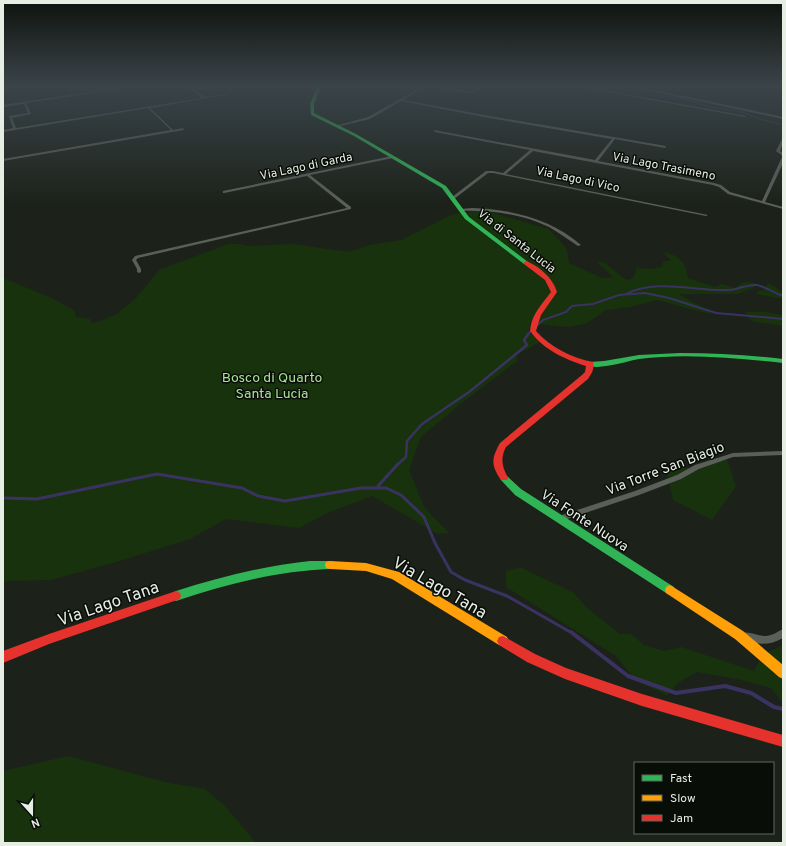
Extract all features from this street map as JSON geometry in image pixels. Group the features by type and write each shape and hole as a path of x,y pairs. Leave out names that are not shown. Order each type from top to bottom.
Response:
{"street":[{"path":"3,131 37,125"},
{"path":"167,125 173,131"},
{"path":"543,125 665,147"},
{"name":"Via di Santa Lucia","path":"336,126 444,187 467,218 553,285 554,293 536,319 532,330 541,340 569,357 590,364 604,364 637,357 669,356 743,358 783,361"},
{"path":"3,160 183,129"},
{"name":"Via Lago Trasimeno","path":"435,131 714,184 720,186 723,190 729,193 783,208"},
{"path":"595,162 614,138"},
{"path":"783,139 778,151 783,155"},
{"path":"504,174 532,150"},
{"name":"Via Lago di Garda","path":"224,192 392,157"},
{"path":"763,203 783,159"},
{"name":"Via Lago di Vico","path":"453,198 487,172 504,174 706,215"},
{"path":"139,272 139,267 134,260 137,257 350,208 308,175"},
{"path":"461,210 489,210 532,220 553,228 579,245"},
{"name":"Via Fonte Nuova","path":"590,364 589,372 585,377 509,440 498,452 496,460 497,467 501,475 518,492 558,520 606,548 739,635 783,673"},
{"name":"Via Torre San Biagio","path":"558,520 679,477 694,468 733,455 783,453"},
{"name":"Via Lago Tana","path":"3,657 55,637 180,594 229,580 303,567 358,565 376,568 395,575 553,669 642,700 783,741"},
{"path":"739,635 764,641 774,639 783,634"}],"green space":[{"name":"Bosco di Quarto Santa Lucia","path":"484,207 490,208 493,213 549,229 567,249 569,263 602,278 613,277 597,262 604,262 626,280 633,278 637,268 651,269 662,267 663,262 671,260 663,253 673,255 681,260 686,267 688,278 715,287 722,284 735,288 744,282 760,285 738,294 678,294 710,311 709,314 657,300 630,307 606,310 586,324 567,327 530,323 529,332 540,342 517,355 517,361 458,406 421,437 409,470 424,507 449,533 438,534 372,496 325,514 299,528 226,519 190,539 113,563 51,580 3,581 3,278 54,299 75,311 76,317 90,319 91,323 98,322 117,314 136,298 159,270 228,244 249,246 293,244 349,252 369,245 401,240 449,216 459,213 466,215 472,211"},
{"path":"768,283 783,292 783,299 757,294 757,291 764,290"},
{"path":"745,312 766,312 783,315 783,326 751,321"},
{"path":"727,460 736,486 712,520 673,500 666,468 681,464 694,472 718,461"},
{"path":"520,567 574,593 586,607 620,634 631,634 644,645 664,651 681,647 754,671 762,655 783,645 783,703 771,688 742,680 697,672 678,683 667,695 636,681 616,656 506,587 506,571"},
{"path":"68,756 169,783 205,789 225,806 256,843 3,843 3,771"}],"waterway":[{"path":"626,294 638,289 664,286 730,290 757,285 783,296"},
{"path":"529,333 543,320 566,312 572,306 593,304 619,295 645,293 669,298 716,313 783,319"},
{"path":"397,465 406,457 407,441 422,424 469,392 527,345 524,340 529,333"},
{"path":"378,486 397,465"},
{"path":"3,498 37,499 157,474 242,488 258,496 285,501 361,488 386,488 401,495 424,517 435,543 451,572 465,580 507,596 572,633"},
{"path":"571,632 628,676 676,693 725,686 751,693 774,707 783,709"}],"traffic: fast":[{"path":"336,125 355,135 444,187 467,218 526,263"},
{"path":"589,364 604,364 646,356 680,355 732,356 783,361"},
{"path":"504,478 518,492 670,590"},
{"path":"176,596 213,584 252,574 290,568 330,565"}],"traffic: slow":[{"path":"330,565 366,567 395,575 503,641"},
{"path":"670,590 739,635 783,673"}],"traffic: jam":[{"path":"526,263 547,279 553,287 554,292 540,310 535,320 533,331 551,348 574,359 589,364"},
{"path":"504,478 497,462 497,458 503,445 585,377 589,372 590,364"},
{"path":"3,657 49,639 176,596"},
{"path":"503,641 531,658 565,673 642,700 783,741"}]}
